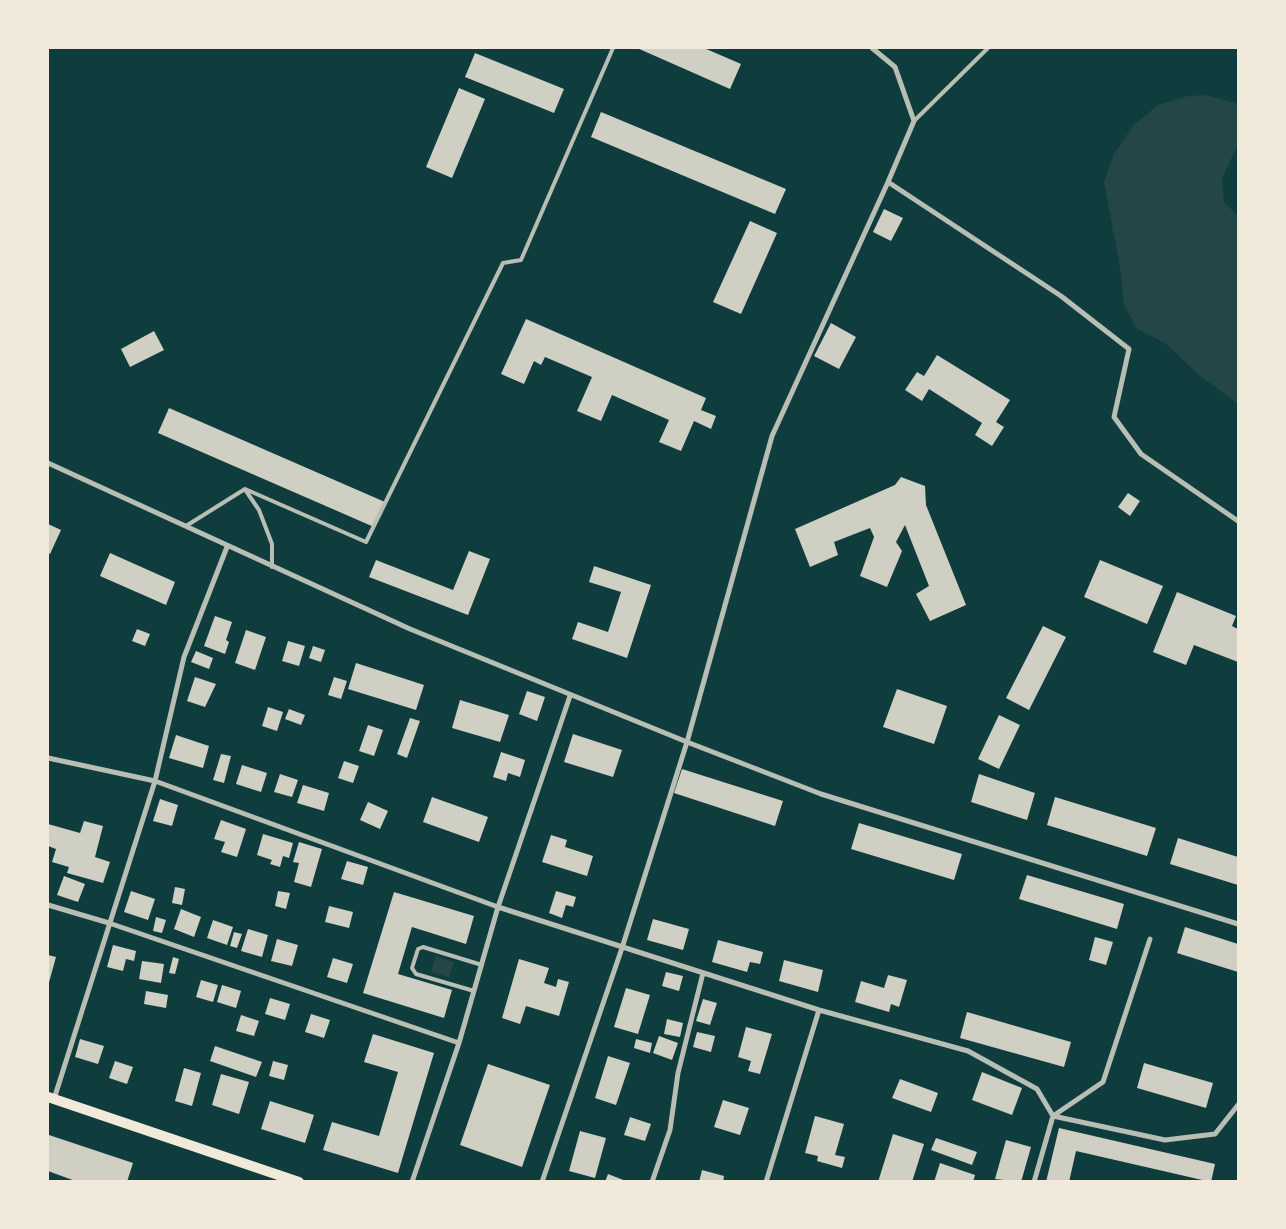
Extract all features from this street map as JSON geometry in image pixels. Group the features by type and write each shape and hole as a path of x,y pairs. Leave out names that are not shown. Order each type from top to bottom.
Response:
{"main road":[{"path":"51,1098 298,1182"}],"street":[{"path":"542,1182 622,948 686,742 772,436 914,121 895,67 872,48"},
{"path":"888,182 1061,296 1129,349 1114,417 1141,454 1238,521"},
{"path":"48,463 186,526 227,547 410,629 686,742 821,794 1238,924"},
{"path":"51,1098 154,781 184,657 227,547"},
{"path":"412,1182 459,1043 498,907 570,696"},
{"path":"48,758 154,781 498,907 819,1010 968,1051 1036,1090 1053,1116 1165,1140 1215,1134 1238,1105"},
{"path":"48,905 109,923 459,1043"},
{"path":"1034,1182 1053,1116 1103,1082 1150,939"},
{"path":"652,1182 670,1130 678,1074 703,973"},
{"path":"766,1182 819,1010"}],"lane":[{"path":"245,490 366,542 503,263 521,260 613,48"},
{"path":"914,121 988,48"},
{"path":"186,526 245,490"},
{"path":"245,490 259,510 272,544 272,567"},
{"path":"474,991 416,974 412,968 418,949 423,947 482,965"}],"shaded area":[{"path":"1205,95 1236,103 1238,106 1238,144 1222,179 1224,202 1238,216 1238,404 1199,375 1166,344 1136,328 1124,304 1120,267 1104,182 1114,154 1133,126 1158,105 1188,96"},
{"path":"436,956 454,962 449,977 431,972"}],"building":[{"path":"637,48 704,48 741,64 730,89"},
{"path":"475,53 564,89 554,113 465,77"},
{"path":"459,88 485,99 452,178 426,167"},
{"path":"601,112 786,189 775,214 591,137"},
{"path":"884,209 903,218 891,241 873,232"},
{"path":"750,221 777,233 741,314 713,302"},
{"path":"526,319 706,398 701,410 716,416 711,429 694,421 681,451 659,442 669,420 612,395 601,421 577,411 592,377 545,357 541,365 534,361 524,384 501,374"},
{"path":"831,323 856,337 839,369 814,356"},
{"path":"154,331 164,350 130,367 121,349"},
{"path":"937,355 1010,400 996,422 1004,427 992,446 975,435 982,423 929,389 922,401 905,390 917,372 924,376"},
{"path":"169,408 385,502 374,527 158,433"},
{"path":"901,477 925,486 926,505 966,605 930,621 916,594 929,586 905,525 896,542 902,551 887,587 860,576 874,537 870,528 834,542 838,555 810,567 795,529 895,485"},
{"path":"1128,493 1140,501 1130,516 1118,507"},
{"path":"48,524 61,530 50,554 48,553"},
{"path":"469,551 490,559 468,615 369,577 376,560 453,590"},
{"path":"110,553 175,582 166,605 100,576"},
{"path":"1100,560 1163,586 1147,624 1084,597"},
{"path":"594,566 651,585 627,658 572,639 578,622 608,632 621,592 589,582"},
{"path":"1177,592 1236,616 1232,626 1238,629 1238,662 1194,645 1186,665 1153,652"},
{"path":"215,616 232,622 226,640 229,642 225,654 204,646"},
{"path":"1043,626 1066,637 1029,710 1006,698"},
{"path":"137,629 150,634 145,646 132,641"},
{"path":"246,630 266,637 255,670 235,663"},
{"path":"288,641 305,646 299,666 282,661"},
{"path":"313,646 325,650 321,662 309,658"},
{"path":"196,651 213,658 209,669 191,662"},
{"path":"356,663 424,685 416,710 348,689"},
{"path":"195,677 216,684 205,707 187,701"},
{"path":"334,677 347,681 341,699 328,695"},
{"path":"897,689 947,706 934,744 883,727"},
{"path":"527,691 545,697 537,721 519,714"},
{"path":"460,700 509,715 500,742 452,728"},
{"path":"268,707 283,712 277,731 262,726"},
{"path":"289,709 305,715 301,725 285,719"},
{"path":"999,715 1020,725 999,769 978,759"},
{"path":"410,718 420,721 407,758 397,754"},
{"path":"368,725 383,730 374,756 359,751"},
{"path":"573,734 622,750 613,777 564,762"},
{"path":"176,735 209,746 203,768 169,758"},
{"path":"501,752 525,760 520,777 508,773 506,781 493,777"},
{"path":"221,754 231,756 224,783 213,780"},
{"path":"344,761 359,766 353,783 338,778"},
{"path":"242,765 267,773 261,792 236,784"},
{"path":"682,769 783,801 775,826 674,793"},
{"path":"280,774 298,780 292,797 274,792"},
{"path":"979,774 1035,793 1027,820 971,802"},
{"path":"303,785 329,793 324,811 297,803"},
{"path":"432,797 488,817 479,842 423,822"},
{"path":"1055,797 1156,828 1147,856 1047,825"},
{"path":"160,799 178,805 172,826 153,821"},
{"path":"368,802 388,811 380,829 360,820"},
{"path":"221,820 246,829 237,857 221,852 225,842 214,839"},
{"path":"84,821 103,826 95,857 110,862 103,883 67,873 69,867 52,862 56,849 48,846 48,824 80,833"},
{"path":"859,823 962,854 954,880 851,849"},
{"path":"263,834 293,843 289,858 283,856 280,867 270,864 272,860 257,855"},
{"path":"551,835 567,840 565,847 593,856 587,876 542,862"},
{"path":"1178,838 1238,857 1238,885 1170,864"},
{"path":"299,842 322,849 311,887 294,882 299,863 293,862"},
{"path":"347,861 368,867 363,885 341,879"},
{"path":"1027,875 1124,904 1117,929 1019,899"},
{"path":"64,876 85,884 78,902 57,895"},
{"path":"175,887 185,889 182,905 172,903"},
{"path":"131,891 155,899 148,920 124,912"},
{"path":"278,891 290,893 286,909 275,906"},
{"path":"556,891 576,897 573,907 566,905 562,918 549,913"},
{"path":"394,892 474,916 466,944 412,927 398,974 452,990 444,1018 363,993"},
{"path":"329,906 353,912 349,928 325,922"},
{"path":"181,909 201,917 194,937 174,929"},
{"path":"156,917 166,920 162,933 153,931"},
{"path":"653,919 689,929 683,950 647,940"},
{"path":"213,920 233,927 227,945 207,938"},
{"path":"1185,927 1238,944 1238,972 1177,953"},
{"path":"248,929 268,935 262,957 241,951"},
{"path":"234,932 242,934 237,948 230,946"},
{"path":"1095,937 1113,942 1106,965 1089,960"},
{"path":"277,939 298,945 292,966 271,961"},
{"path":"718,940 763,952 760,964 750,962 747,972 712,962"},
{"path":"113,945 136,951 134,961 126,959 123,971 107,967"},
{"path":"48,955 56,957 48,986"},
{"path":"173,957 179,959 175,974 169,973"},
{"path":"333,958 353,964 347,983 327,977"},
{"path":"519,959 549,968 544,983 556,987 558,979 569,982 559,1016 526,1006 520,1024 502,1018"},
{"path":"784,960 823,970 818,992 779,981"},
{"path":"142,961 164,964 161,983 139,979"},
{"path":"666,972 683,976 679,991 662,986"},
{"path":"888,975 907,980 899,1007 891,1004 889,1012 855,1002 861,981 884,988"},
{"path":"201,980 218,985 213,1002 196,997"},
{"path":"222,985 241,991 236,1008 217,1002"},
{"path":"626,988 650,995 638,1034 614,1027"},
{"path":"146,991 168,995 166,1008 144,1004"},
{"path":"270,998 290,1004 285,1020 265,1014"},
{"path":"703,999 717,1003 710,1025 696,1021"},
{"path":"967,1012 1071,1042 1064,1067 960,1038"},
{"path":"311,1014 330,1020 324,1038 305,1032"},
{"path":"241,1015 259,1021 254,1036 236,1031"},
{"path":"667,1019 683,1023 680,1037 664,1034"},
{"path":"746,1027 772,1034 760,1074 748,1071 751,1061 738,1057"},
{"path":"697,1032 715,1036 711,1052 693,1047"},
{"path":"373,1034 434,1053 398,1173 323,1150 332,1122 379,1136 398,1072 364,1062"},
{"path":"659,1036 678,1043 672,1060 653,1053"},
{"path":"80,1039 104,1046 98,1064 75,1057"},
{"path":"636,1039 652,1043 650,1053 634,1048"},
{"path":"215,1046 262,1062 256,1077 210,1061"},
{"path":"608,1056 630,1063 616,1105 595,1098"},
{"path":"115,1061 133,1067 127,1084 109,1078"},
{"path":"273,1061 288,1065 284,1080 269,1076"},
{"path":"1144,1063 1213,1083 1206,1108 1137,1088"},
{"path":"488,1064 550,1085 522,1167 460,1145"},
{"path":"184,1068 201,1073 192,1106 175,1101"},
{"path":"982,1072 1022,1088 1012,1115 972,1100"},
{"path":"221,1074 249,1082 239,1114 212,1105"},
{"path":"900,1079 938,1093 931,1112 892,1098"},
{"path":"723,1100 749,1108 740,1135 714,1127"},
{"path":"270,1101 314,1115 305,1143 261,1129"},
{"path":"815,1116 844,1124 835,1155 845,1157 842,1168 817,1161 818,1156 805,1153"},
{"path":"630,1117 651,1124 645,1141 624,1135"},
{"path":"1059,1128 1215,1164 1211,1182 1076,1151 1069,1182 1046,1182"},
{"path":"580,1131 606,1138 595,1178 569,1171"},
{"path":"893,1134 924,1144 912,1182 878,1182"},
{"path":"49,1135 133,1163 127,1182 78,1182 48,1171"},
{"path":"936,1138 977,1152 972,1165 931,1150"},
{"path":"1006,1140 1031,1147 1021,1182 995,1179"},
{"path":"940,1163 975,1175 973,1182 934,1182"},
{"path":"702,1170 724,1176 723,1182 699,1182"},
{"path":"608,1174 626,1181 626,1182 605,1182"}]}
